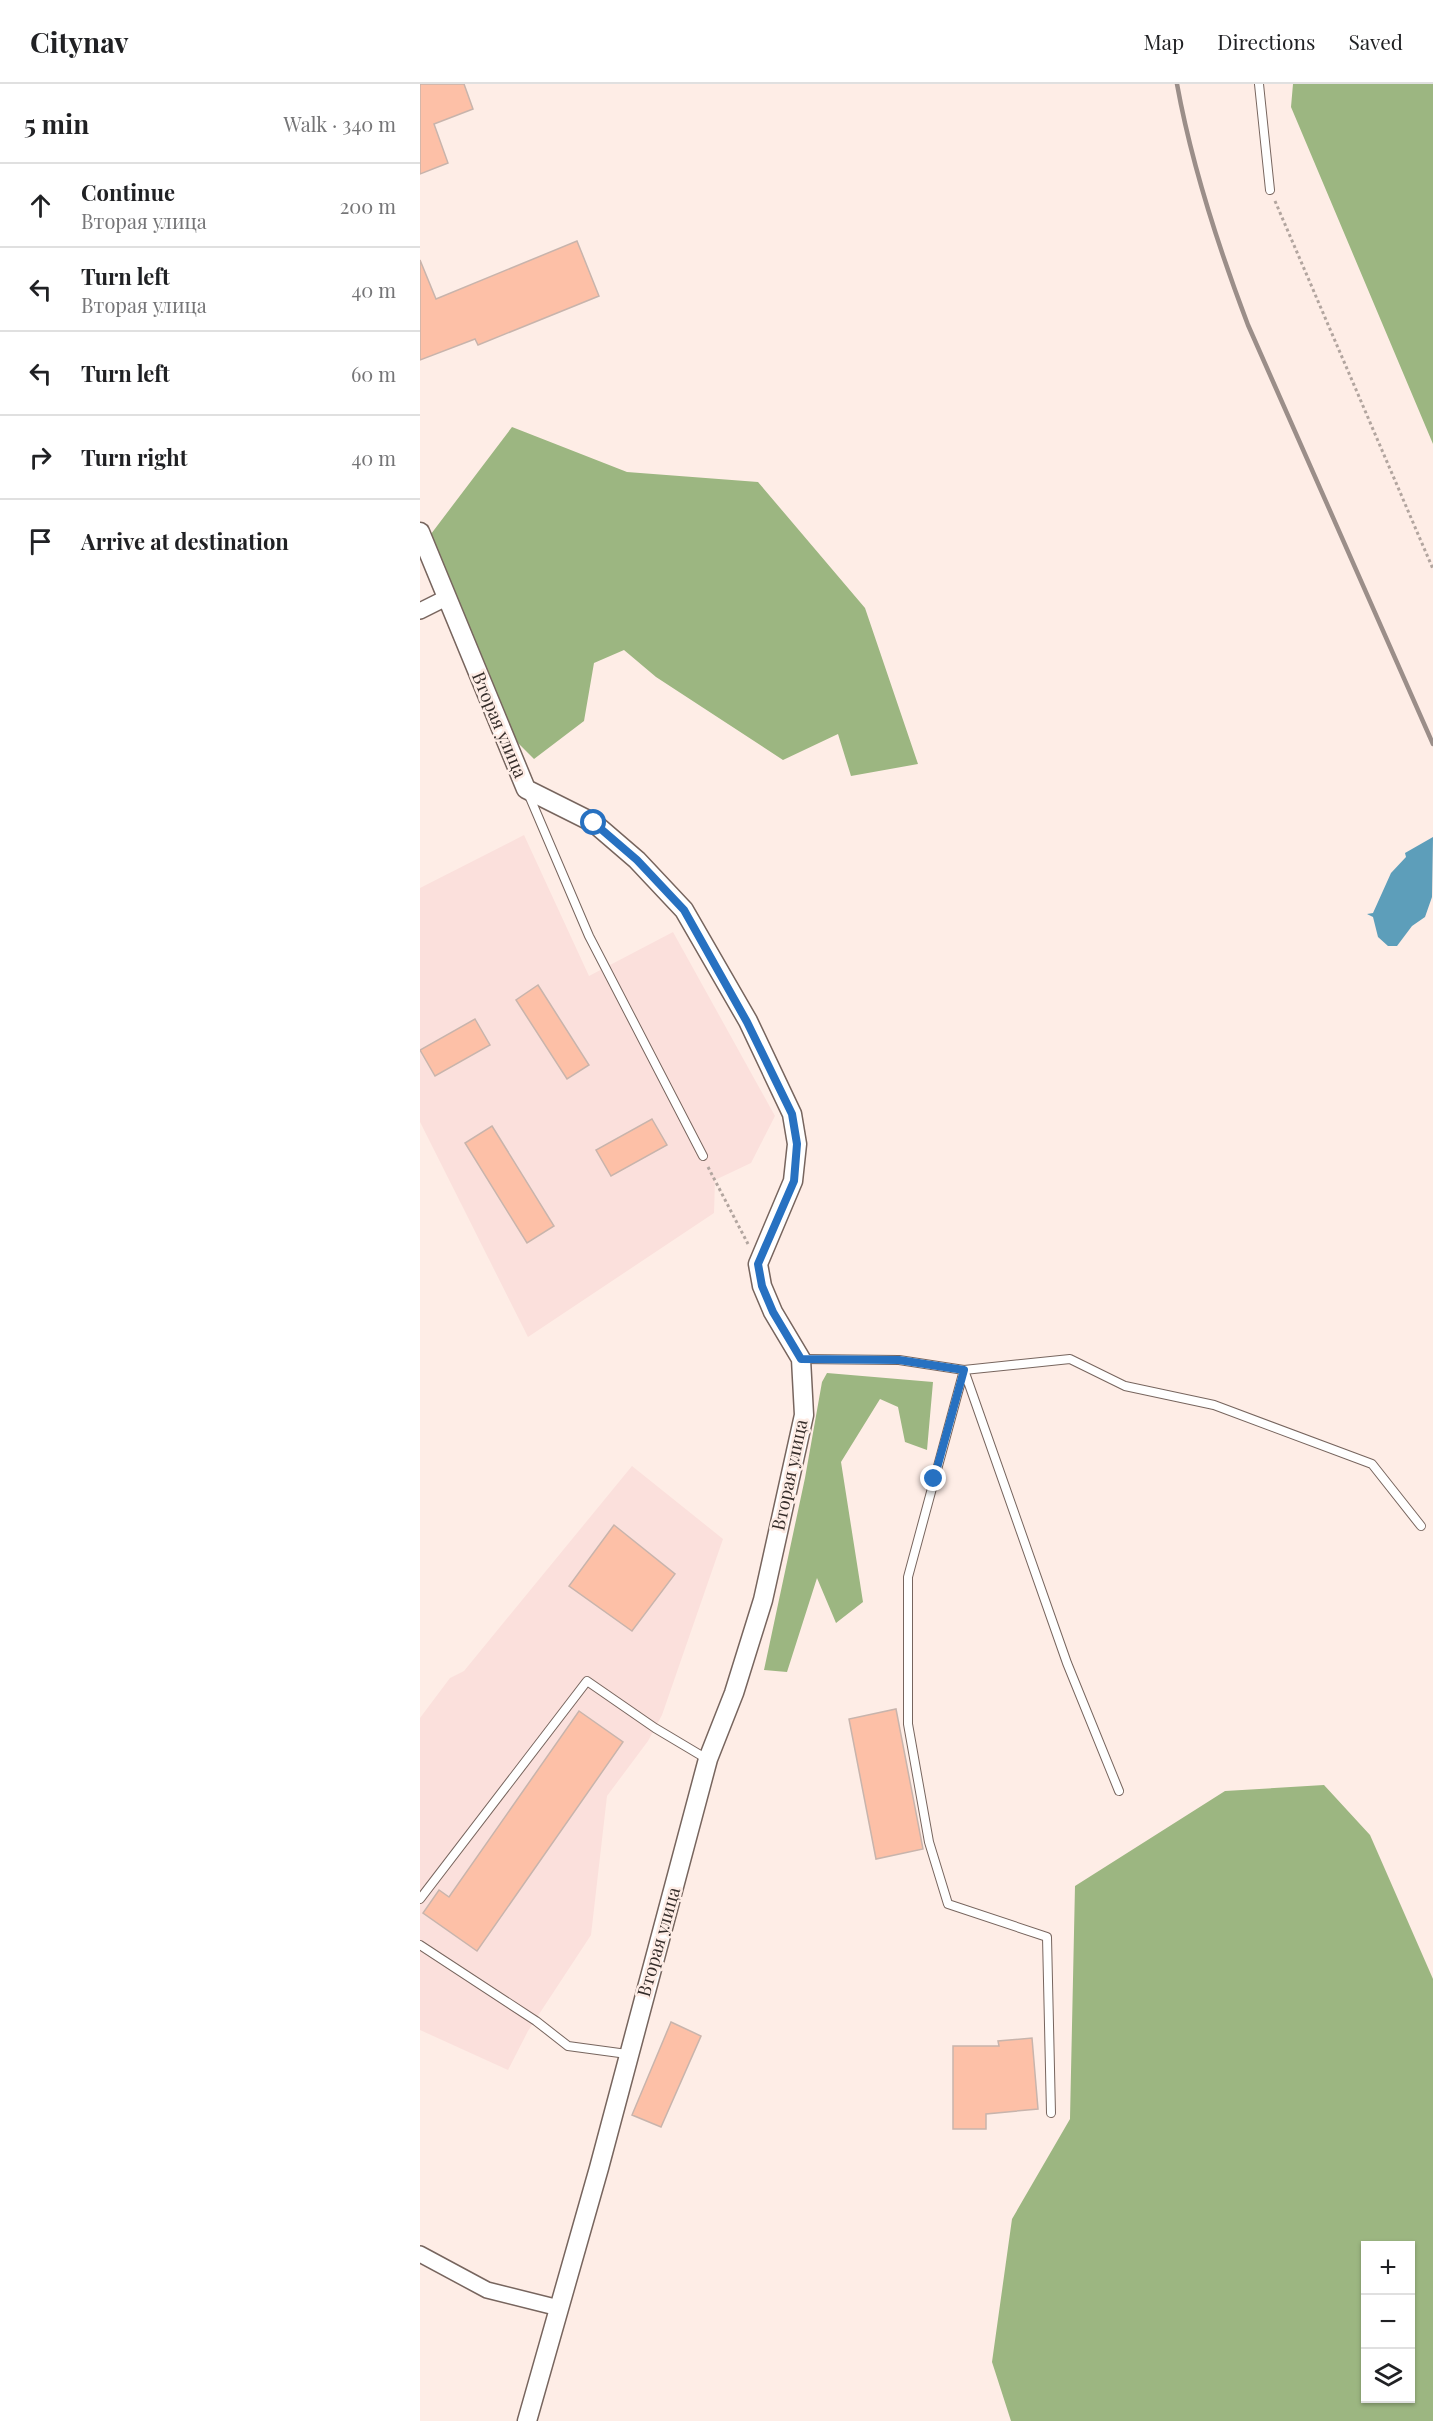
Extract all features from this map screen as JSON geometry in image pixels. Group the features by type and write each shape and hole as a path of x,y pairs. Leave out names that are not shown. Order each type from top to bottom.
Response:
{"street":[{"name":"Вторая улица","path":"420,532 526,789 594,823 637,860 684,910 747,1022 792,1114 797,1144 794,1181 758,1264 762,1286 773,1312 801,1359 804,1415 763,1600 734,1693 708,1759 627,2054 599,2168 527,2421"},
{"path":"420,611 446,598"},
{"path":"420,2254 487,2290 559,2308"}],"lane":[{"path":"1259,84 1270,190"},
{"path":"526,789 589,936 703,1156"},
{"path":"801,1359 899,1360 964,1370 1070,1359 1125,1386 1214,1405 1372,1464 1421,1526"},
{"path":"964,1370 1067,1663 1119,1791"},
{"path":"964,1370 908,1577 908,1724 930,1842 948,1904 1047,1938 1052,2113"},
{"path":"420,1899 587,1681 655,1728 708,1759"},
{"path":"420,1945 536,2021 568,2046 627,2054"}],"path":[{"path":"1270,190 1433,569"},
{"path":"715,1180 758,1264"}],"shaded area":[{"path":"524,835 589,976 673,932 775,1116 751,1163 715,1180 714,1213 528,1337 420,1122 420,888"},
{"path":"632,1466 723,1539 662,1715 648,1741 607,1796 591,1935 528,2031 508,2070 420,2030 420,1718 450,1678 464,1671"}],"green space":[{"path":"1293,84 1433,84 1433,444 1291,107"},
{"path":"512,427 627,472 758,482 865,608 918,764 851,776 838,734 783,760 656,677 624,650 594,663 584,721 534,759 512,737 431,534"},
{"path":"827,1373 933,1382 927,1450 905,1442 898,1407 880,1399 841,1462 863,1602 836,1623 817,1578 787,1672 764,1670 805,1478 822,1382"},
{"path":"1324,1785 1370,1835 1433,1979 1433,2421 1011,2421 992,2362 1012,2219 1070,2119 1075,1886 1225,1791"}],"water":[{"path":"1433,837 1432,897 1425,917 1412,926 1397,946 1388,946 1378,937 1373,917 1367,914 1373,913 1391,873 1406,857 1405,853"}],"building":[{"path":"420,84 464,84 473,109 434,124 448,163 420,174"},
{"path":"577,241 599,296 478,345 475,339 420,360 420,260 436,299"},
{"path":"538,985 589,1065 567,1079 516,1000"},
{"path":"475,1019 490,1045 435,1076 420,1050"},
{"path":"652,1119 667,1145 611,1176 596,1150"},
{"path":"492,1126 554,1226 527,1243 465,1143"},
{"path":"614,1525 675,1574 632,1631 569,1586"},
{"path":"896,1709 923,1849 876,1859 849,1719"},
{"path":"579,1711 623,1742 477,1951 423,1913 439,1890 449,1897"},
{"path":"671,2022 701,2036 661,2127 632,2115"},
{"path":"1032,2038 1038,2109 986,2114 986,2129 953,2129 953,2046 999,2046 998,2041"}],"railway":[{"path":"1177,84 1190,146 1207,206 1248,325 1433,744"}],"route":[{"path":"594,823 637,860 684,910 747,1022 792,1114 797,1144 794,1181 758,1264 762,1286 773,1312 801,1359 899,1360 964,1370 934,1479"}]}
